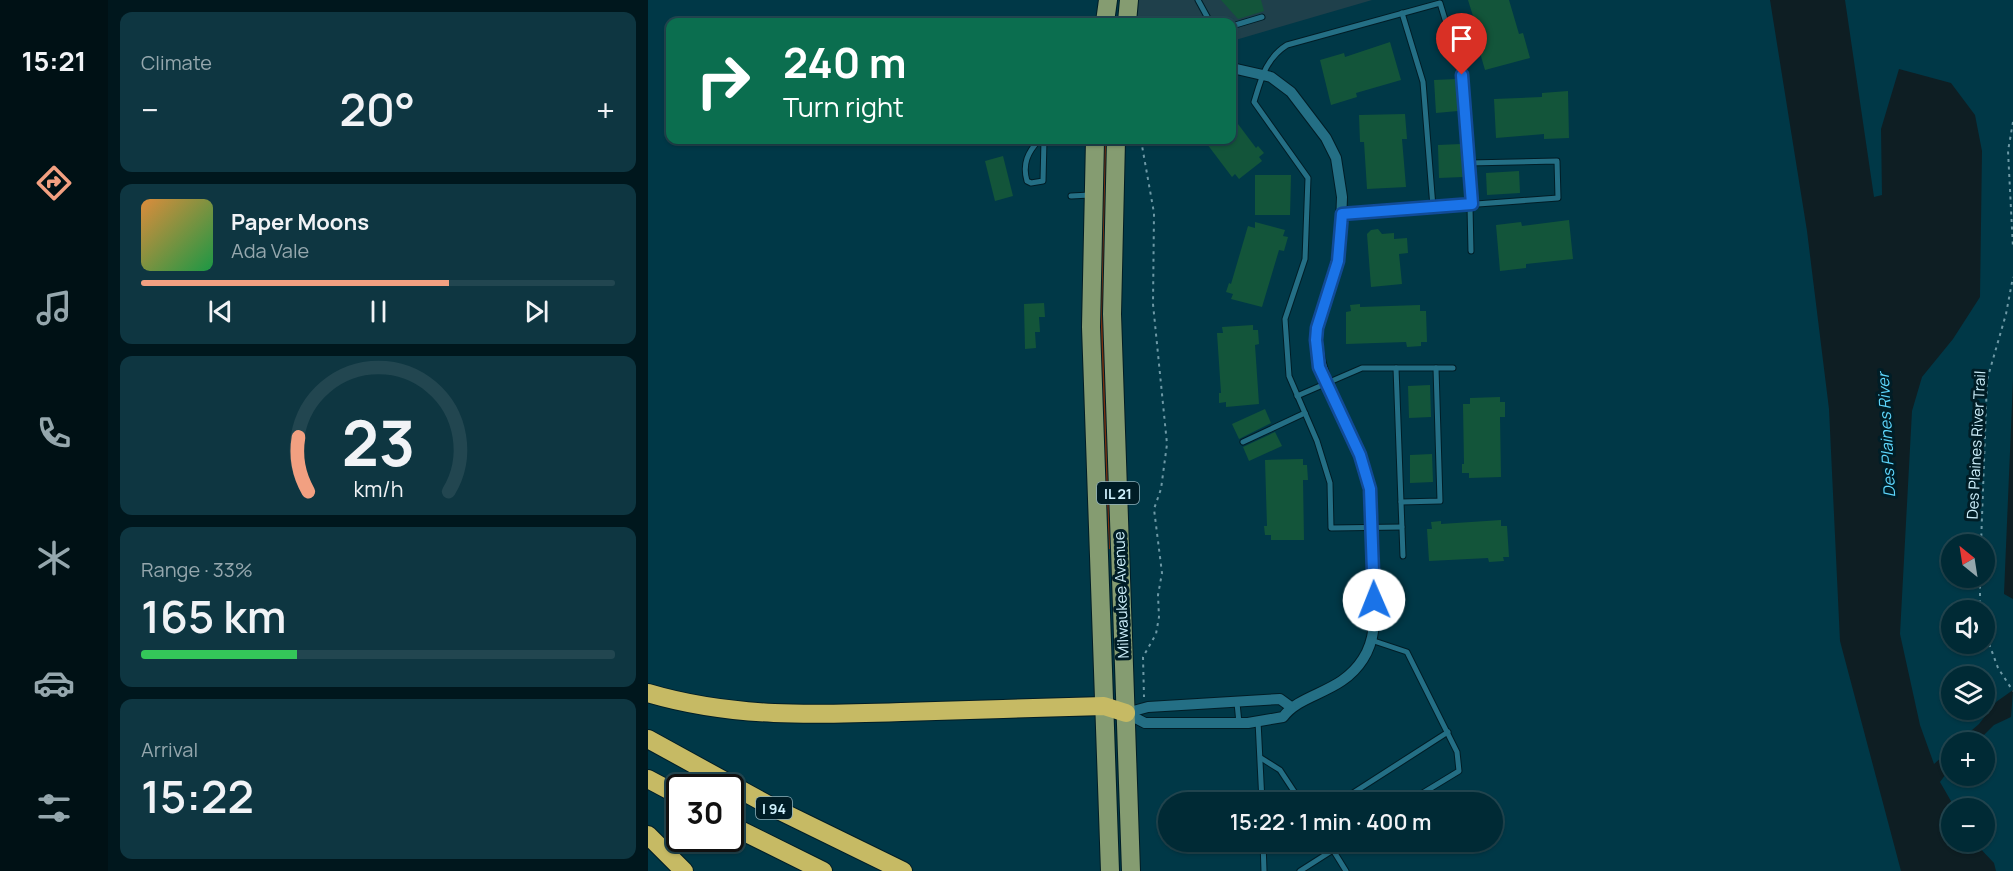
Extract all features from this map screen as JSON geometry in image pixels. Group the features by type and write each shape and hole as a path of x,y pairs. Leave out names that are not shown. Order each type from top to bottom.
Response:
{"highway":[{"path":"648,693 696,705 742,712 802,715 1104,706 1126,713"},
{"name":"I 94","path":"648,739 771,807 903,871"},
{"path":"648,779 666,789"},
{"name":"I 94","path":"744,832 823,871"},
{"path":"648,835 684,871"}],"main road":[{"path":"1106,18 1108,0"},
{"path":"1127,18 1129,0"},
{"name":"Milwaukee Avenue","path":"1095,144 1091,327 1110,871"},
{"name":"Milwaukee Avenue","path":"1116,144 1111,273 1131,871"}],"street":[{"path":"1126,713 1144,723 1239,723 1283,717 1291,707 1342,682 1362,660 1371,640 1374,624 1373,529 1370,489 1363,466 1319,367 1317,328 1338,261 1342,214 1338,166 1326,138 1296,96 1279,81 1263,74 1236,70"},
{"path":"1126,713 1148,707 1280,699 1291,707"}],"lane":[{"path":"1198,0 1208,18"},
{"path":"1402,527 1330,528 1330,483 1317,441 1289,376 1285,319 1305,259 1308,178 1254,102 1263,74 1275,52 1287,45 1440,3 1462,75 1472,204 1471,251"},
{"path":"1402,13 1423,82 1433,207"},
{"path":"1236,25 1262,17"},
{"path":"1035,144 1025,162 1027,181 1031,183 1043,182 1044,144"},
{"path":"1342,214 1558,198 1557,161 1469,162"},
{"path":"1071,196 1092,195"},
{"path":"1297,396 1362,368 1453,368"},
{"path":"1396,368 1403,556"},
{"path":"1401,502 1440,501 1436,368"},
{"path":"1244,442 1305,413"},
{"path":"1371,640 1407,652 1457,752 1459,771 1424,792"},
{"path":"1237,703 1239,723"},
{"path":"1258,721 1262,792"},
{"path":"1355,792 1448,732"},
{"path":"1261,758 1280,770 1294,792"},
{"path":"1263,852 1264,871"},
{"path":"1300,871 1330,852"},
{"path":"1334,852 1346,871"}],"path":[{"path":"2013,122 2008,151 2013,248"},
{"path":"1142,144 1154,213 1153,303 1167,444 1161,489 1154,509 1162,573 1158,595 1158,629 1143,657 1144,699"},
{"name":"Des Plaines River Trail","path":"1981,534 1987,380 2006,314 2013,277"},
{"path":"1993,654 1998,668 2013,691"}],"shaded area":[{"path":"1137,0 1372,0 1236,40 1236,18 1135,18"},
{"path":"1102,144 1108,144 1104,312 1112,549 1109,549 1099,321"}],"water":[{"name":"Des Plaines River","path":"1770,0 1845,0 1874,197 1882,195 1881,129 1899,69 1951,83 1975,115 1982,151 1980,297 1953,339 1922,377 1912,411 1900,634 1920,725 1934,764 1941,758 1940,782 1949,798 1941,798 1941,852 1984,852 1994,863 1996,871 1901,871 1840,641 1829,409 1807,231"},
{"path":"2013,380 2013,599 2004,594"},
{"path":"2013,690 2011,717 1994,725 1987,732 1970,732 1982,720 1995,720 1996,702"}],"building":[{"path":"1221,0 1261,0 1264,11 1238,19"},
{"path":"1468,0 1509,0 1519,34 1523,33 1530,58 1485,70 1478,46 1482,45"},
{"path":"1390,42 1401,80 1356,93 1357,97 1331,105 1320,60 1344,53 1345,57"},
{"path":"1457,79 1458,111 1436,113 1434,80"},
{"path":"1568,91 1569,138 1544,139 1544,134 1496,138 1494,99 1542,97 1542,93"},
{"path":"1405,114 1407,139 1402,139 1406,187 1367,189 1364,142 1360,142 1359,115"},
{"path":"1236,121 1256,148 1258,146 1264,153 1259,157 1262,161 1239,179 1235,174 1232,177 1207,144 1236,144"},
{"path":"1461,144 1463,177 1439,178 1438,145"},
{"path":"1003,156 1013,196 995,201 985,161"},
{"path":"1519,171 1520,193 1487,195 1486,173"},
{"path":"1255,175 1291,175 1290,215 1255,215"},
{"path":"1569,220 1573,259 1526,264 1526,268 1500,271 1496,225 1521,222 1522,226"},
{"path":"1255,222 1285,230 1283,236 1288,237 1284,251 1279,250 1262,307 1231,299 1233,294 1226,292 1229,283 1231,284 1248,226 1255,228"},
{"path":"1378,229 1382,234 1394,233 1394,239 1407,238 1408,253 1399,254 1402,284 1371,287 1367,234 1371,230"},
{"path":"1044,303 1045,317 1039,317 1040,332 1035,332 1036,348 1025,349 1024,304"},
{"path":"1360,304 1360,307 1420,305 1420,311 1426,311 1427,342 1421,342 1421,346 1407,347 1406,342 1346,344 1346,312 1351,311 1350,305"},
{"path":"1253,325 1253,330 1258,330 1259,344 1255,345 1259,404 1226,407 1226,402 1219,403 1219,393 1221,393 1217,333 1223,333 1222,327"},
{"path":"1430,385 1431,417 1409,418 1408,386"},
{"path":"1500,397 1500,402 1505,402 1505,417 1500,417 1501,477 1469,478 1469,473 1462,473 1462,464 1464,464 1463,404 1470,404 1470,398"},
{"path":"1265,409 1271,423 1239,439 1232,424"},
{"path":"1275,432 1282,446 1249,461 1243,447"},
{"path":"1432,454 1433,482 1410,483 1410,455"},
{"path":"1303,459 1303,465 1307,465 1308,480 1303,480 1304,540 1271,540 1271,535 1265,535 1264,526 1267,526 1265,460"},
{"path":"1501,520 1501,526 1507,526 1509,557 1503,557 1504,561 1489,562 1488,558 1429,561 1427,529 1432,529 1431,522 1441,521 1441,524"}],"route":[{"path":"1374,600 1373,518 1370,489 1360,455 1319,367 1317,328 1338,261 1342,214 1472,204 1462,75"}]}
